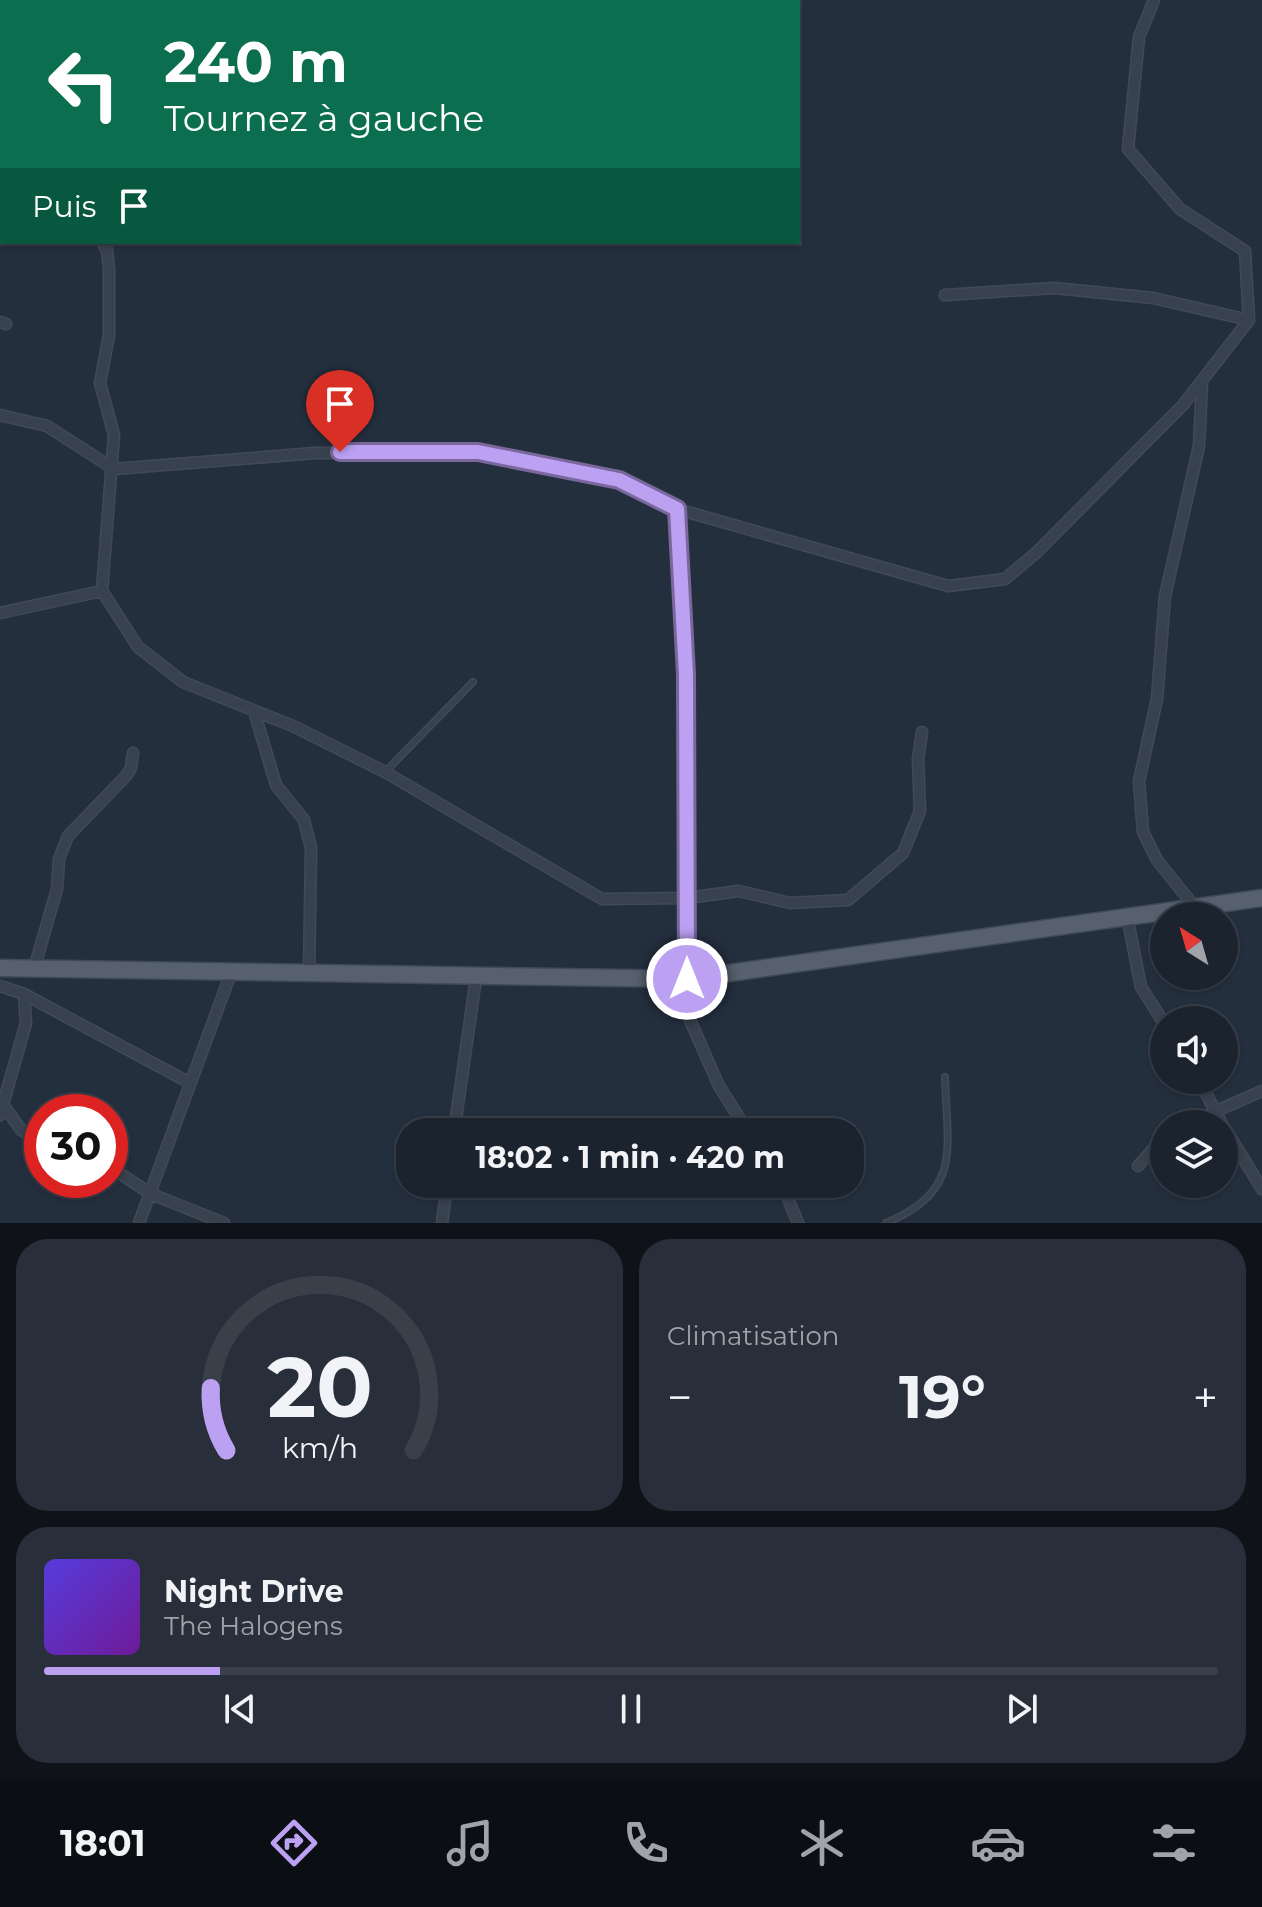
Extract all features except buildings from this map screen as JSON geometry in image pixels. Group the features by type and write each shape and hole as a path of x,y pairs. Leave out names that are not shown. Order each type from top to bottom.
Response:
{"main road":[{"path":"1228,902 1262,898"},
{"path":"0,968 680,979 1150,913"}],"street":[{"path":"0,415 47,426 114,469 315,453 478,452 619,480 677,509 948,586 1005,579 1036,553 1171,417 1249,320 1245,251 1180,209 1128,149 1139,37 1154,0"},
{"path":"103,244 109,269 109,335 100,383 114,435 114,469 102,591 138,647 183,682 254,711 385,772 602,899 687,898 739,891 790,903 848,900 903,853 920,811 918,759 922,732"},
{"path":"945,295 1055,288 1153,298 1226,312 1249,320"},
{"path":"1191,902 1157,860 1143,832 1139,781 1157,699 1165,596 1199,446 1203,380"},
{"path":"677,509 686,674 687,898 680,979 719,1086 739,1118"},
{"path":"0,613 102,591"},
{"path":"254,711 276,785 304,820 311,848 309,975"},
{"path":"34,969 57,889 63,847 68,836 126,776 131,768 133,753"},
{"path":"1127,916 1141,987 1153,1006"},
{"path":"139,1223 231,973"},
{"path":"456,1118 476,978"},
{"path":"0,986 24,994 190,1083"},
{"path":"24,994 26,1023 2,1110 24,1132"},
{"path":"1206,1094 1215,1110 1262,1091"},
{"path":"1238,1150 1262,1189"},
{"path":"1138,1166 1150,1153"},
{"path":"128,1179 151,1194 224,1223"},
{"path":"442,1223 445,1198"},
{"path":"788,1198 798,1223"}],"lane":[{"path":"385,772 473,682"},
{"path":"886,1223 912,1212 938,1188 947,1146 945,1077"}],"route":[{"path":"340,452 478,452 619,480 677,509 686,674 687,979"}]}
